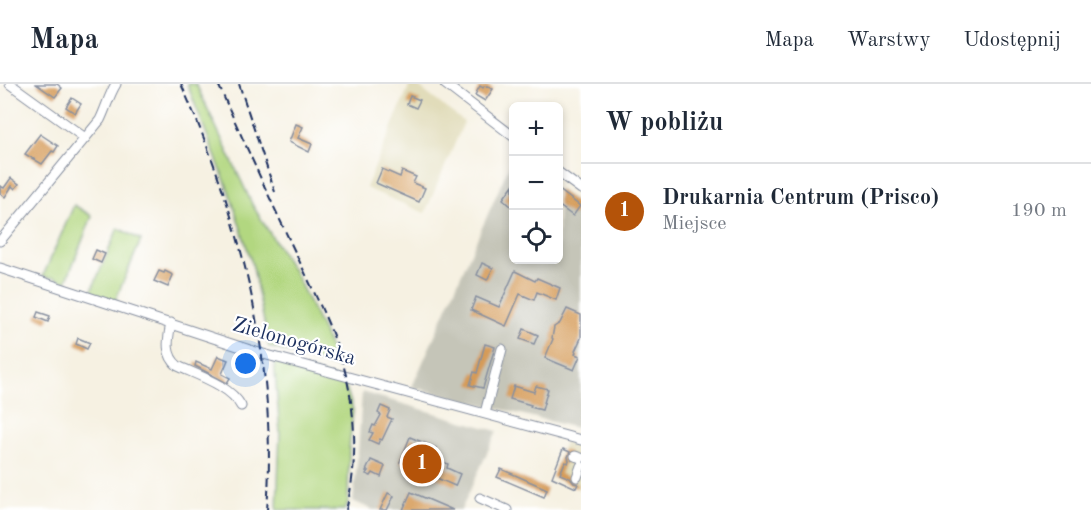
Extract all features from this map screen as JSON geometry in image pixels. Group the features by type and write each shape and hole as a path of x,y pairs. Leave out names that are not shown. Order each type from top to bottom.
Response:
{"street":[{"path":"10,84 85,138"},
{"path":"0,241 100,120 116,84"},
{"path":"445,84 509,134"},
{"path":"563,176 581,189"},
{"name":"Zielonogórska","path":"0,268 256,351 581,440"},
{"path":"171,323 167,346 174,363 226,389 241,406"},
{"path":"485,413 502,349"},
{"path":"577,477 581,466"},
{"path":"480,498 507,510"}],"shaded area":[{"path":"410,84 415,84 464,122 425,213 366,188"},
{"path":"509,166 509,264 563,264 563,192 581,206 581,429 412,387"},
{"path":"362,392 497,431 461,510 373,510 353,501"},
{"path":"565,442 581,446 581,490 552,477"}],"green space":[{"path":"187,84 196,84 253,206 297,277 327,340 336,367 269,347 253,267 229,191"},
{"path":"74,205 92,216 66,282 43,276"},
{"path":"118,228 141,240 115,301 91,292"},
{"path":"274,361 344,380 353,410 349,449 348,502 345,510 277,510 280,432"}],"building":[{"path":"36,84 57,84 62,88 55,97"},
{"path":"480,86 493,89 485,101 475,95"},
{"path":"410,96 420,100 416,108 407,104"},
{"path":"72,98 81,104 75,113 66,107"},
{"path":"296,124 303,127 298,138 312,144 309,152 289,142"},
{"path":"40,134 58,146 42,164 25,154"},
{"path":"382,169 400,177 402,171 416,177 413,183 425,188 419,202 376,183"},
{"path":"11,178 19,184 15,189 12,186 5,197 0,193 0,186 4,188"},
{"path":"509,191 509,204 503,199"},
{"path":"563,193 580,206 573,216 563,209"},
{"path":"96,250 105,254 101,263 92,259"},
{"path":"482,263 493,268 487,280 477,275"},
{"path":"159,271 173,275 168,287 154,281"},
{"path":"515,271 535,281 537,278 560,288 556,300 537,292 534,300 520,294 506,326 471,310 476,297 499,307"},
{"path":"567,309 581,315 581,338 575,351 575,354 580,356 574,370 545,358 553,339 554,327 560,323"},
{"path":"38,312 50,316 48,322 36,317"},
{"path":"524,329 538,335 534,344 520,339"},
{"path":"78,338 90,343 87,349 76,344"},
{"path":"485,344 495,347 483,388 470,385 474,372 477,373"},
{"path":"218,356 228,360 222,374 230,378 227,383 195,366 196,362 212,369"},
{"path":"514,386 534,392 536,386 548,389 542,410 510,399"},
{"path":"381,406 390,410 387,417 392,419 378,444 369,440 373,433 370,432 373,425 375,426 381,415 378,413"},
{"path":"410,437 436,448 433,455 448,464 447,468 460,474 455,486 400,462"},
{"path":"563,449 570,452 568,463 565,462 560,474 578,484 576,488 552,477"},
{"path":"371,460 385,466 381,477 373,473 371,476 366,474"},
{"path":"501,469 547,489 544,497 497,477"},
{"path":"411,492 453,510 403,510"},
{"path":"388,493 394,496 387,510 380,510"}],"railway":[{"path":"181,84 221,186 251,292 267,400 269,455 267,510"},
{"path":"218,84 323,311 341,357 350,395 354,434 353,472 346,510"},
{"path":"239,84 275,192"}],"place":[{"name":"Drukarnia Centrum (Prisco)","path":"422,464"}]}
